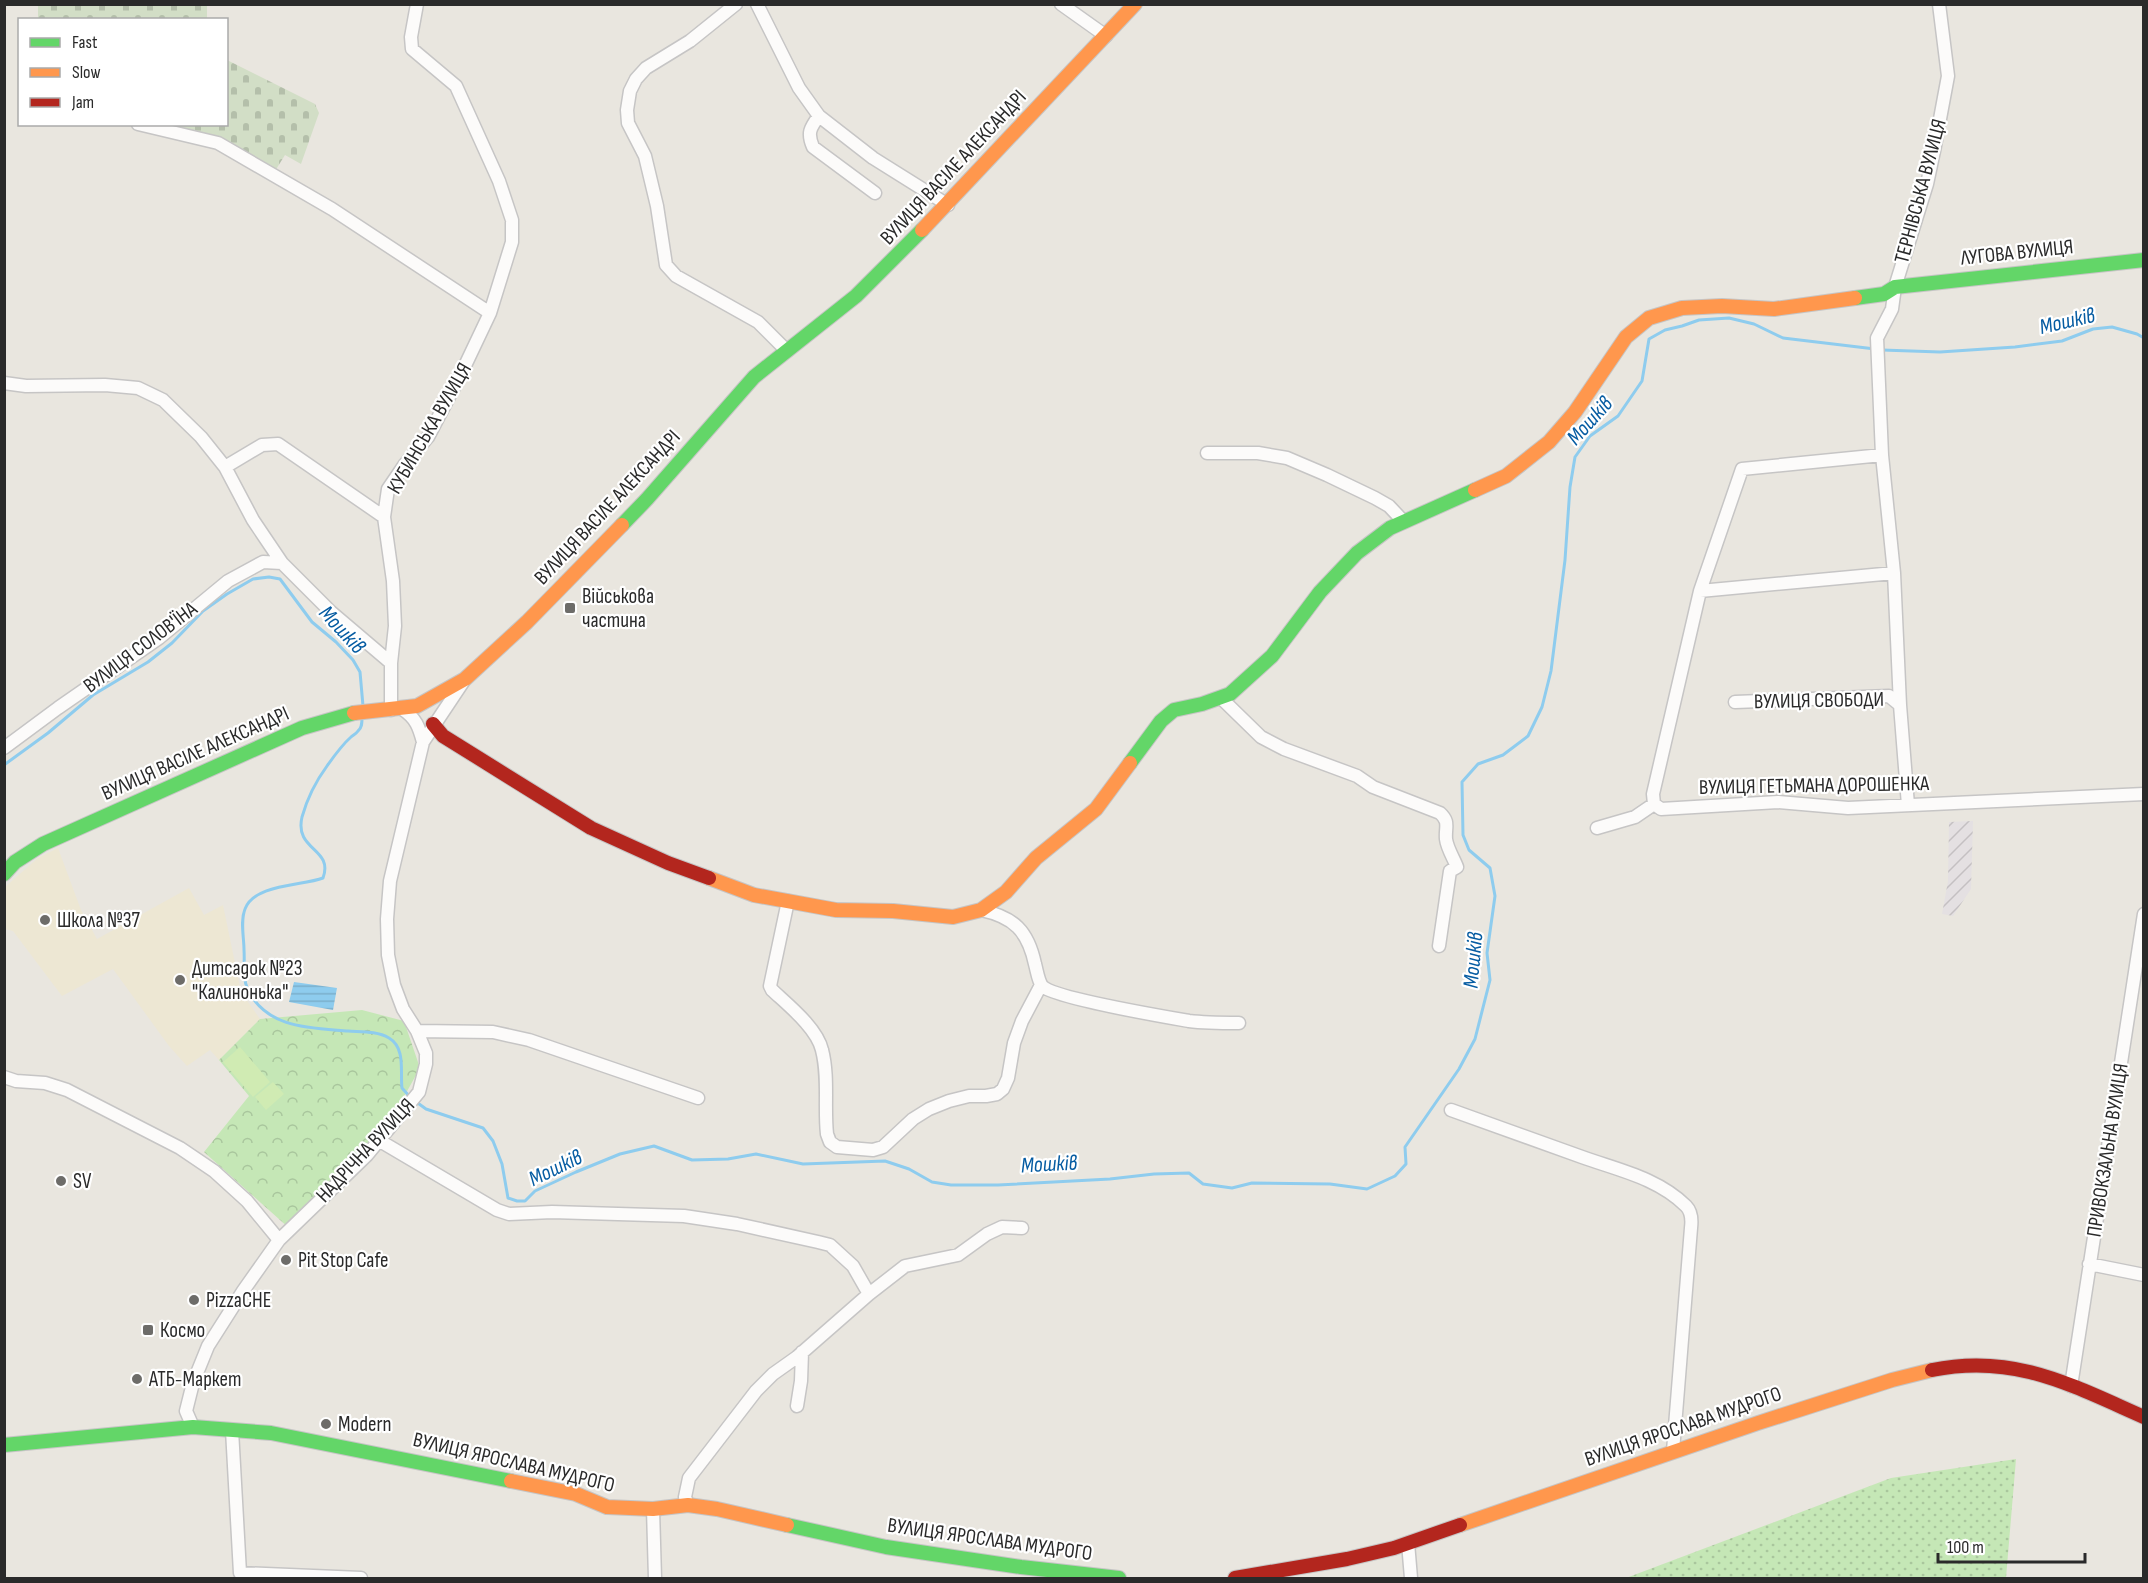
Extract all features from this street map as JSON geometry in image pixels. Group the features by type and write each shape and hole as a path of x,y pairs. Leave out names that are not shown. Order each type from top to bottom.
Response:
{"main road":[{"name":"ВУЛИЦЯ ВАСІЛЕ АЛЕКСАНДРІ","path":"4,874 10,861 43,844 302,729 349,713 417,706 465,679 566,583 647,499 754,377 856,296 889,265 1135,4"},
{"name":"ЛУГОВА ВУЛИЦЯ","path":"1895,287 2144,260"},
{"path":"433,724 443,736 591,828 668,862 754,895 836,910 893,911 953,916 981,910 1006,892 1036,858 1096,809 1161,721 1174,710 1202,704 1230,694 1272,656 1320,592 1357,553 1390,528 1506,476 1549,442 1575,412 1626,337 1649,318 1682,308 1722,306 1774,309 1884,294 1895,287"},
{"name":"ВУЛИЦЯ ЯРОСЛАВА МУДРОГО","path":"1235,1578 1347,1559 1408,1543 1732,1430 1894,1380 1942,1368 1976,1364 2006,1365 2071,1386 2144,1417"},
{"name":"ВУЛИЦЯ ЯРОСЛАВА МУДРОГО","path":"4,1445 193,1427 271,1433 576,1494 607,1507 653,1509 688,1505 764,1518 886,1547 1020,1573 1119,1578"}],"street":[{"name":"КУБИНСЬКА ВУЛИЦЯ","path":"397,709 391,663 394,615 393,581 384,517 388,489 428,436 462,372 490,313 512,242 512,220 498,181 456,86 412,49 411,37 417,4"},
{"path":"736,4 690,42 646,68 630,91 627,110 628,123 645,156 657,206 666,266 676,276 758,322 788,351"},
{"path":"757,4 799,88 819,116 873,158 948,205"},
{"path":"1061,4 1106,36"},
{"name":"ТЕРНІВСЬКА ВУЛИЦЯ","path":"1882,455 1877,338 1892,309 1895,287 1927,184 1948,76 1939,4"},
{"path":"819,116 809,130 808,137 813,147 875,193"},
{"path":"146,126 218,143 332,209 490,313"},
{"path":"4,383 26,386 105,385 138,388 163,400 201,437 225,467 253,520 282,563 331,612 391,663"},
{"path":"225,467 262,445 278,444 384,517"},
{"path":"1207,453 1258,453 1287,458 1375,498 1389,506 1404,522"},
{"path":"1597,828 1635,817 1654,804 1653,794 1700,591 1742,469 1882,455 1894,573 1900,705 1908,805"},
{"name":"ВУЛИЦЯ СОЛОВ'ЇНА","path":"4,748 159,638 228,581 263,562 282,563"},
{"path":"1700,591 1894,573"},
{"name":"НАДРІЧНА ВУЛИЦЯ","path":"193,1427 186,1411 193,1383 208,1346 243,1291 279,1240 380,1141 419,1092 426,1064 426,1053 417,1031 403,1009 394,984 388,955 387,919 390,881 423,742 465,679"},
{"name":"ВУЛИЦЯ СВОБОДИ","path":"1735,702 1889,696 1900,705"},
{"path":"1221,698 1261,737 1284,749 1357,776 1373,787 1440,813 1445,818 1448,825 1446,840 1457,867 1450,871 1439,946"},
{"path":"397,709 412,716 418,725 423,742"},
{"name":"ВУЛИЦЯ ГЕТЬМАНА ДОРОШЕНКА","path":"1654,804 1661,809 1778,802 1848,807 2144,794"},
{"path":"788,901 770,986 809,1026 822,1048 827,1134 830,1142 837,1147 873,1150 883,1147 913,1119 928,1109 969,1096 997,1094 1003,1089 1008,1078 1014,1043 1022,1021 1041,985 1027,939 1015,924 1000,914 981,910"},
{"name":"ПРИВОКЗАЛЬНА ВУЛИЦЯ","path":"2071,1386 2144,914"},
{"path":"1041,985 1063,995 1108,1006 1189,1021 1239,1023"},
{"path":"417,1031 494,1032 529,1040 698,1098"},
{"path":"4,1077 67,1089 180,1148 213,1171 247,1201 279,1240"},
{"path":"1451,1110 1628,1172 1650,1182 1689,1208 1692,1218 1673,1451"},
{"path":"380,1141 497,1210 509,1214 552,1212 684,1216 736,1224 830,1245 853,1266 869,1294"},
{"path":"688,1505 685,1497 689,1478 756,1391 773,1374 869,1294 905,1266 958,1255 987,1234 1002,1227 1022,1228"},
{"path":"2089,1264 2144,1275"},
{"path":"797,1406 802,1352"},
{"path":"232,1430 240,1576 361,1578"},
{"path":"653,1509 655,1578"},
{"path":"1408,1543 1410,1578"}],"shaded area":[{"path":"1973,821 1971,889 1953,916 1942,914 1948,881 1949,822"},
{"name":"Дитсадок №23 \"Калинонька\"","path":"58,848 81,910 97,939 189,888 204,915 223,905 241,992 260,1019 219,1060 210,1050 187,1066 169,1046 113,969 62,996 13,931 5,929 5,887 38,858"}],"green space":[{"path":"38,5 207,5 207,18 38,18"},
{"path":"228,60 315,104 319,113 301,164 285,155 275,171 159,126 228,126"},
{"path":"362,1010 404,1021 420,1068 378,1138 289,1228 204,1152 249,1096 219,1060 260,1019"},
{"path":"240,1047 270,1082 253,1097 223,1062"},
{"path":"273,1082 284,1094 266,1110 255,1097"},
{"path":"2016,1459 2006,1578 1626,1578 1891,1478"}],"water":[{"path":"294,982 337,988 333,1010 289,1002"}],"waterway":[{"name":"Мошків","path":"415,1101 426,1109 483,1128 493,1141 502,1164 508,1198 517,1201 525,1201 535,1191 620,1154 654,1146 692,1160 728,1159 756,1154 803,1164 885,1161 909,1169 932,1182 951,1185 998,1185 1189,1173 1203,1184 1232,1188 1252,1183 1330,1184 1367,1189 1395,1176 1406,1164 1405,1147 1459,1069 1475,1039 1490,980 1487,953 1495,896 1490,868 1469,850 1463,835 1462,782 1478,764 1503,755 1528,736 1542,707 1551,671 1575,457 1590,436 1618,416 1642,381 1649,339 1665,330 1699,320 1729,318 1754,324 1783,338 1875,349"},
{"name":"Мошків","path":"1882,350 1940,352 2015,347 2062,341 2093,329 2112,327 2144,338"},
{"name":"Мошків","path":"4,765 48,733 93,695 148,662 172,643 203,611 253,579 269,577 280,579 312,622 353,660 360,672 363,706"},
{"name":"Мошків","path":"362,718 360,728 341,747 319,778 302,817 303,837 323,861 325,868 323,878 268,890 250,901 243,919 245,981 256,1003 278,1019 306,1027 369,1032 389,1038 398,1048 402,1088 410,1097"}],"traffic: fast":[{"path":"622,525 754,377 856,296 922,230"},
{"path":"1855,298 1884,294 1895,287 2144,260"},
{"path":"1130,763 1161,721 1174,710 1202,704 1230,694 1272,656 1320,592 1357,553 1390,528 1475,490"},
{"path":"4,874 15,862 43,844 302,728 354,713"},
{"path":"4,1445 193,1427 271,1433 511,1481"},
{"path":"787,1525 886,1547 1021,1567 1119,1578"}],"traffic: slow":[{"path":"922,230 1135,4"},
{"path":"1475,490 1506,476 1549,442 1575,412 1626,337 1649,318 1682,308 1722,306 1774,309 1855,298"},
{"path":"354,713 417,706 465,679 527,622 622,525"},
{"path":"709,878 754,895 836,910 893,911 953,917 981,910 1006,892 1036,858 1096,809 1130,763"},
{"path":"1460,1525 1758,1423 1892,1380 1932,1370"},
{"path":"511,1481 576,1494 607,1507 653,1509 688,1505 717,1509 787,1525"}],"traffic: jam":[{"path":"433,724 443,736 591,828 668,863 709,878"},
{"path":"1932,1370 1962,1366 2016,1369 2066,1384 2144,1417"},
{"path":"1235,1578 1347,1559 1394,1548 1460,1525"}],"place":[{"name":"Військова частина","path":"570,608"},
{"name":"Школа №37","path":"45,920"},
{"name":"Дитсадок №23 \"Калинонька\"","path":"180,980"},
{"name":"SV","path":"61,1181"},
{"name":"Pit Stop Cafe","path":"286,1260"},
{"name":"PizzaCHE","path":"194,1300"},
{"name":"Космо","path":"148,1330"},
{"name":"АТБ-Маркет","path":"137,1379"},
{"name":"Modern","path":"326,1424"}]}
